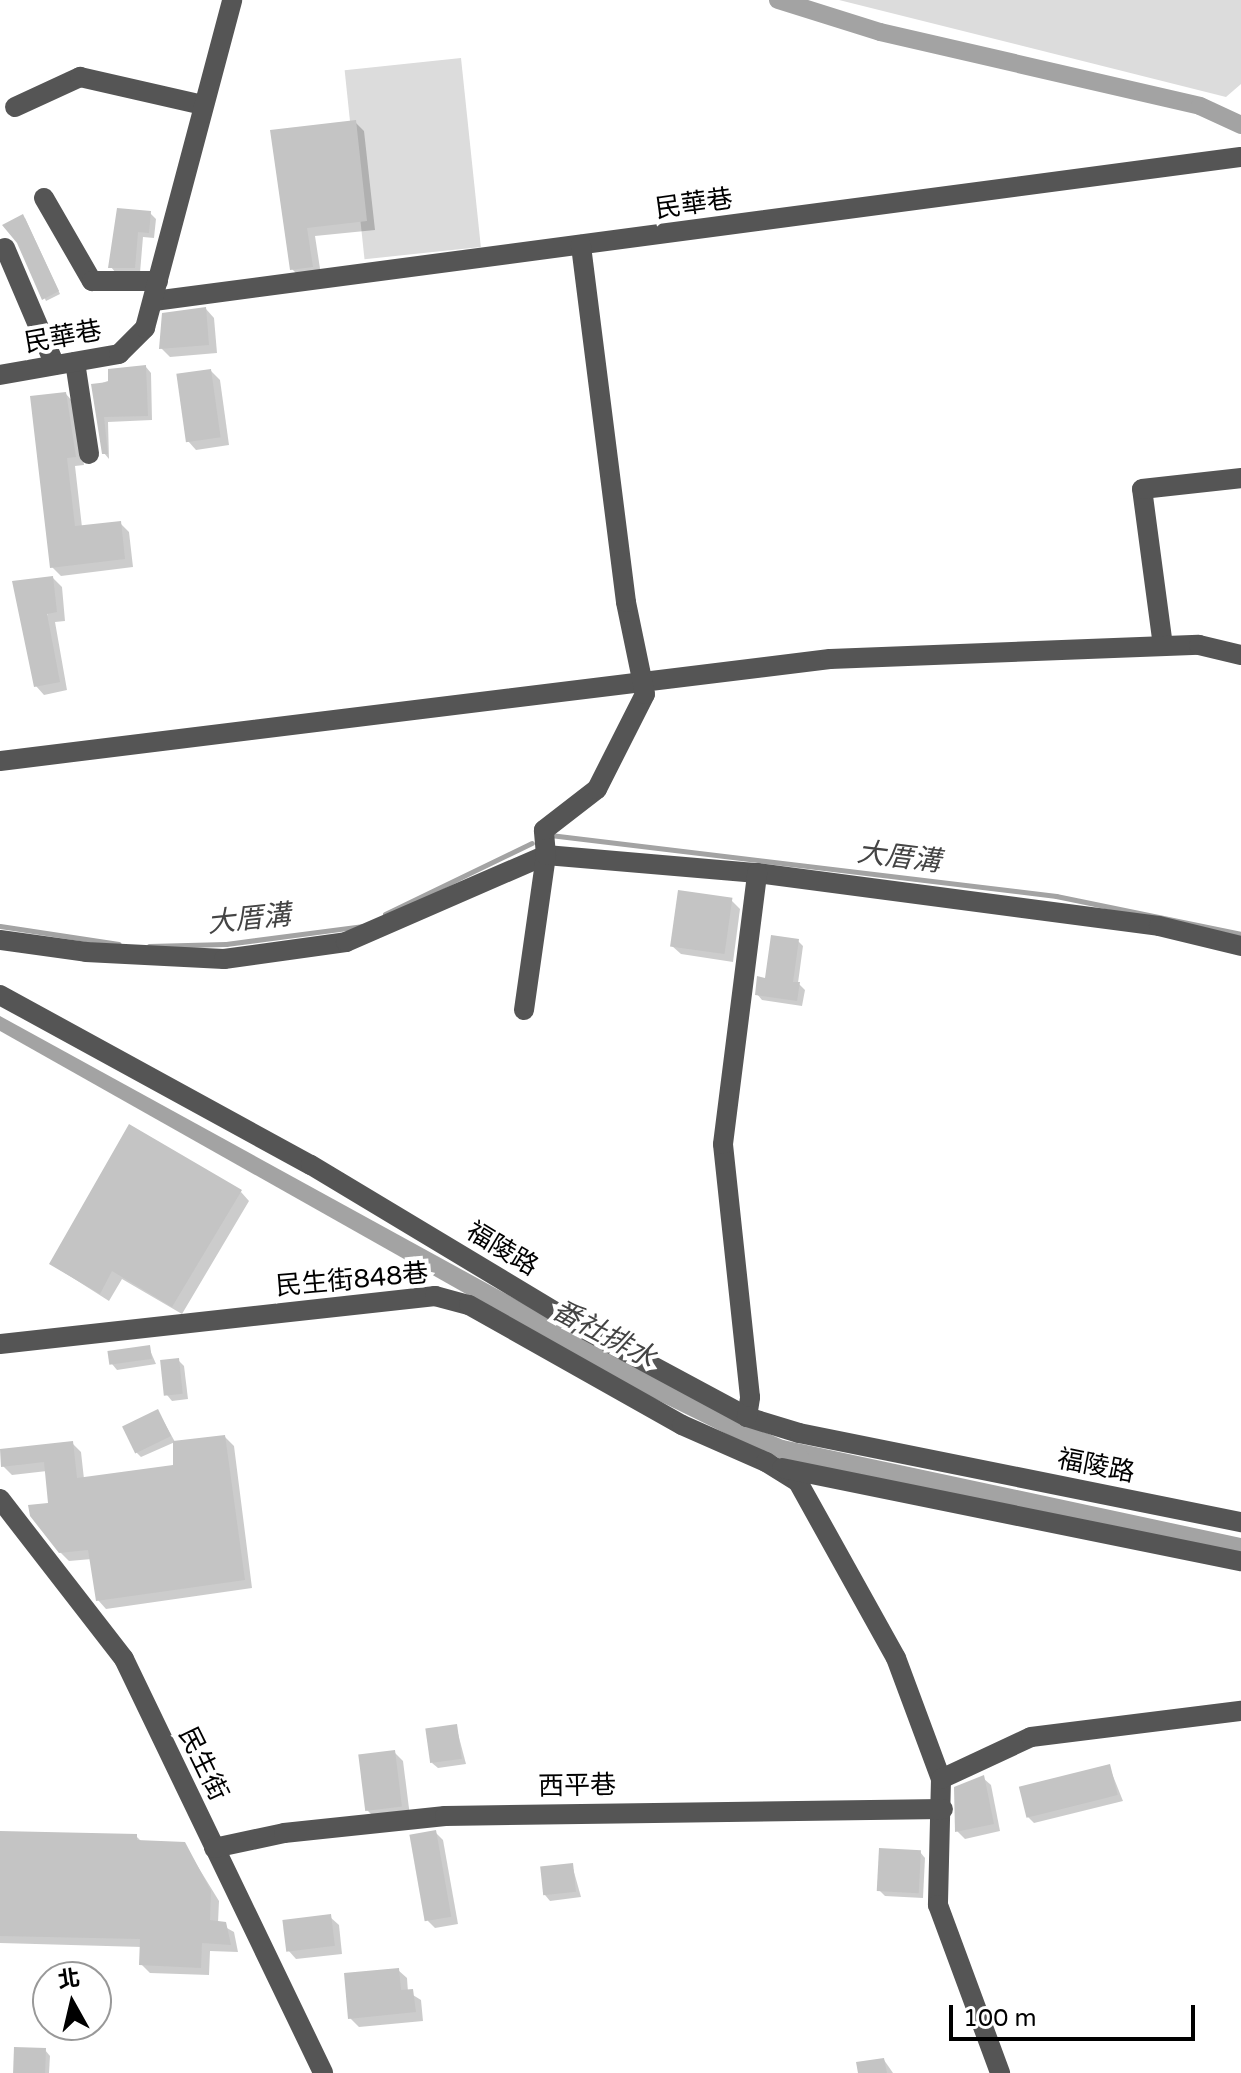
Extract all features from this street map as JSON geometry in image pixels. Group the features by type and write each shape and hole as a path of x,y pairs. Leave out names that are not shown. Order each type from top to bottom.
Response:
{"street":[{"name":"民華巷","path":"0,375 119,354 145,328 232,0"},
{"path":"15,107 80,77 203,105"},
{"name":"民華巷","path":"156,291 581,245 1241,157"},
{"path":"44,198 92,281 156,291"},
{"path":"524,1010 546,855 544,830 597,789 645,694 641,683 581,245"},
{"path":"5,248 65,363 89,454"},
{"path":"1163,646 1142,489 1241,478"},
{"path":"0,761 641,683 651,678 830,659 1199,645 1241,655"},
{"path":"0,940 86,952 224,959 346,942 546,855 757,873 1159,926 1241,946"},
{"path":"747,1417 750,1397 723,1144 757,873"},
{"name":"福陵路","path":"0,995 311,1165 582,1328 747,1417 776,1426 1241,1522"},
{"name":"民生街848巷","path":"0,1344 435,1296 469,1305 682,1425 769,1464"},
{"path":"769,1464 776,1426"},
{"path":"769,1464 1241,1561"},
{"path":"769,1464 798,1482 896,1658 941,1779 943,1809 938,1905 1000,2073"},
{"name":"民生街","path":"0,1499 71,1584 124,1659 323,2073"},
{"path":"941,1779 1031,1737 1241,1711"},
{"name":"西平巷","path":"214,1848 284,1833 445,1816 943,1809"}],"shaded area":[{"path":"839,0 1241,0 1241,84 1226,97"},
{"path":"461,58 481,247 365,259 345,70"},
{"path":"0,1016 763,1435 759,1450 631,1387 0,1031"},
{"path":"783,1440 1241,1538 1241,1556 924,1495 778,1458"}],"building":[{"path":"356,120 367,221 307,228 313,267 290,270 270,130"},
{"path":"117,208 151,211 149,233 138,232 135,268 108,268"},
{"path":"23,214 59,291 42,300 17,243 2,225"},
{"path":"206,307 209,345 159,349 162,313"},
{"path":"146,365 148,416 104,417 108,454 102,454 91,384 108,382 108,369"},
{"path":"211,369 221,437 186,442 176,374"},
{"path":"66,392 76,457 67,458 75,526 121,521 125,559 50,568 30,396"},
{"path":"53,576 57,612 47,614 60,682 34,687 12,581"},
{"path":"678,890 732,898 725,954 670,946"},
{"path":"771,935 799,939 793,982 800,982 797,1001 755,995 757,976 765,978"},
{"path":"129,1124 242,1190 172,1307 112,1271 100,1294 49,1264"},
{"path":"150,1345 152,1359 109,1365 107,1351"},
{"path":"179,1358 183,1394 164,1396 160,1360"},
{"path":"158,1409 171,1436 135,1453 122,1427"},
{"path":"225,1435 245,1580 96,1601 88,1550 59,1553 30,1516 28,1505 48,1503 44,1462 1,1467 0,1449 73,1441 77,1478 173,1465 173,1441"},
{"path":"457,1724 462,1759 430,1763 425,1728"},
{"path":"395,1750 402,1807 365,1811 358,1755"},
{"path":"1110,1764 1118,1795 1027,1818 1019,1787"},
{"path":"984,1775 994,1824 955,1832 954,1787"},
{"path":"436,1830 451,1917 425,1921 409,1835"},
{"path":"0,1831 137,1834 137,1840 185,1842 211,1891 210,1920 226,1922 231,1945 202,1943 201,1968 139,1965 140,1939 0,1936"},
{"path":"879,1848 921,1850 919,1893 877,1891"},
{"path":"573,1863 576,1892 543,1895 540,1866"},
{"path":"331,1914 335,1946 286,1952 282,1920"},
{"path":"399,1968 401,1990 413,1989 416,2012 348,2019 344,1973"},
{"path":"14,2047 46,2048 45,2073 13,2073"},
{"path":"884,2058 887,2073 858,2073 856,2062"}],"waterway":[{"path":"778,0 880,32 1200,106 1241,125"},
{"name":"大厝溝","path":"550,835 1056,896 1241,934"},
{"name":"大厝溝","path":"385,914 532,843"},
{"name":"大厝溝","path":"0,926 119,944"},
{"name":"大厝溝","path":"149,946 226,944 362,926"},
{"name":"番社排水","path":"739,1431 800,1457"}]}
